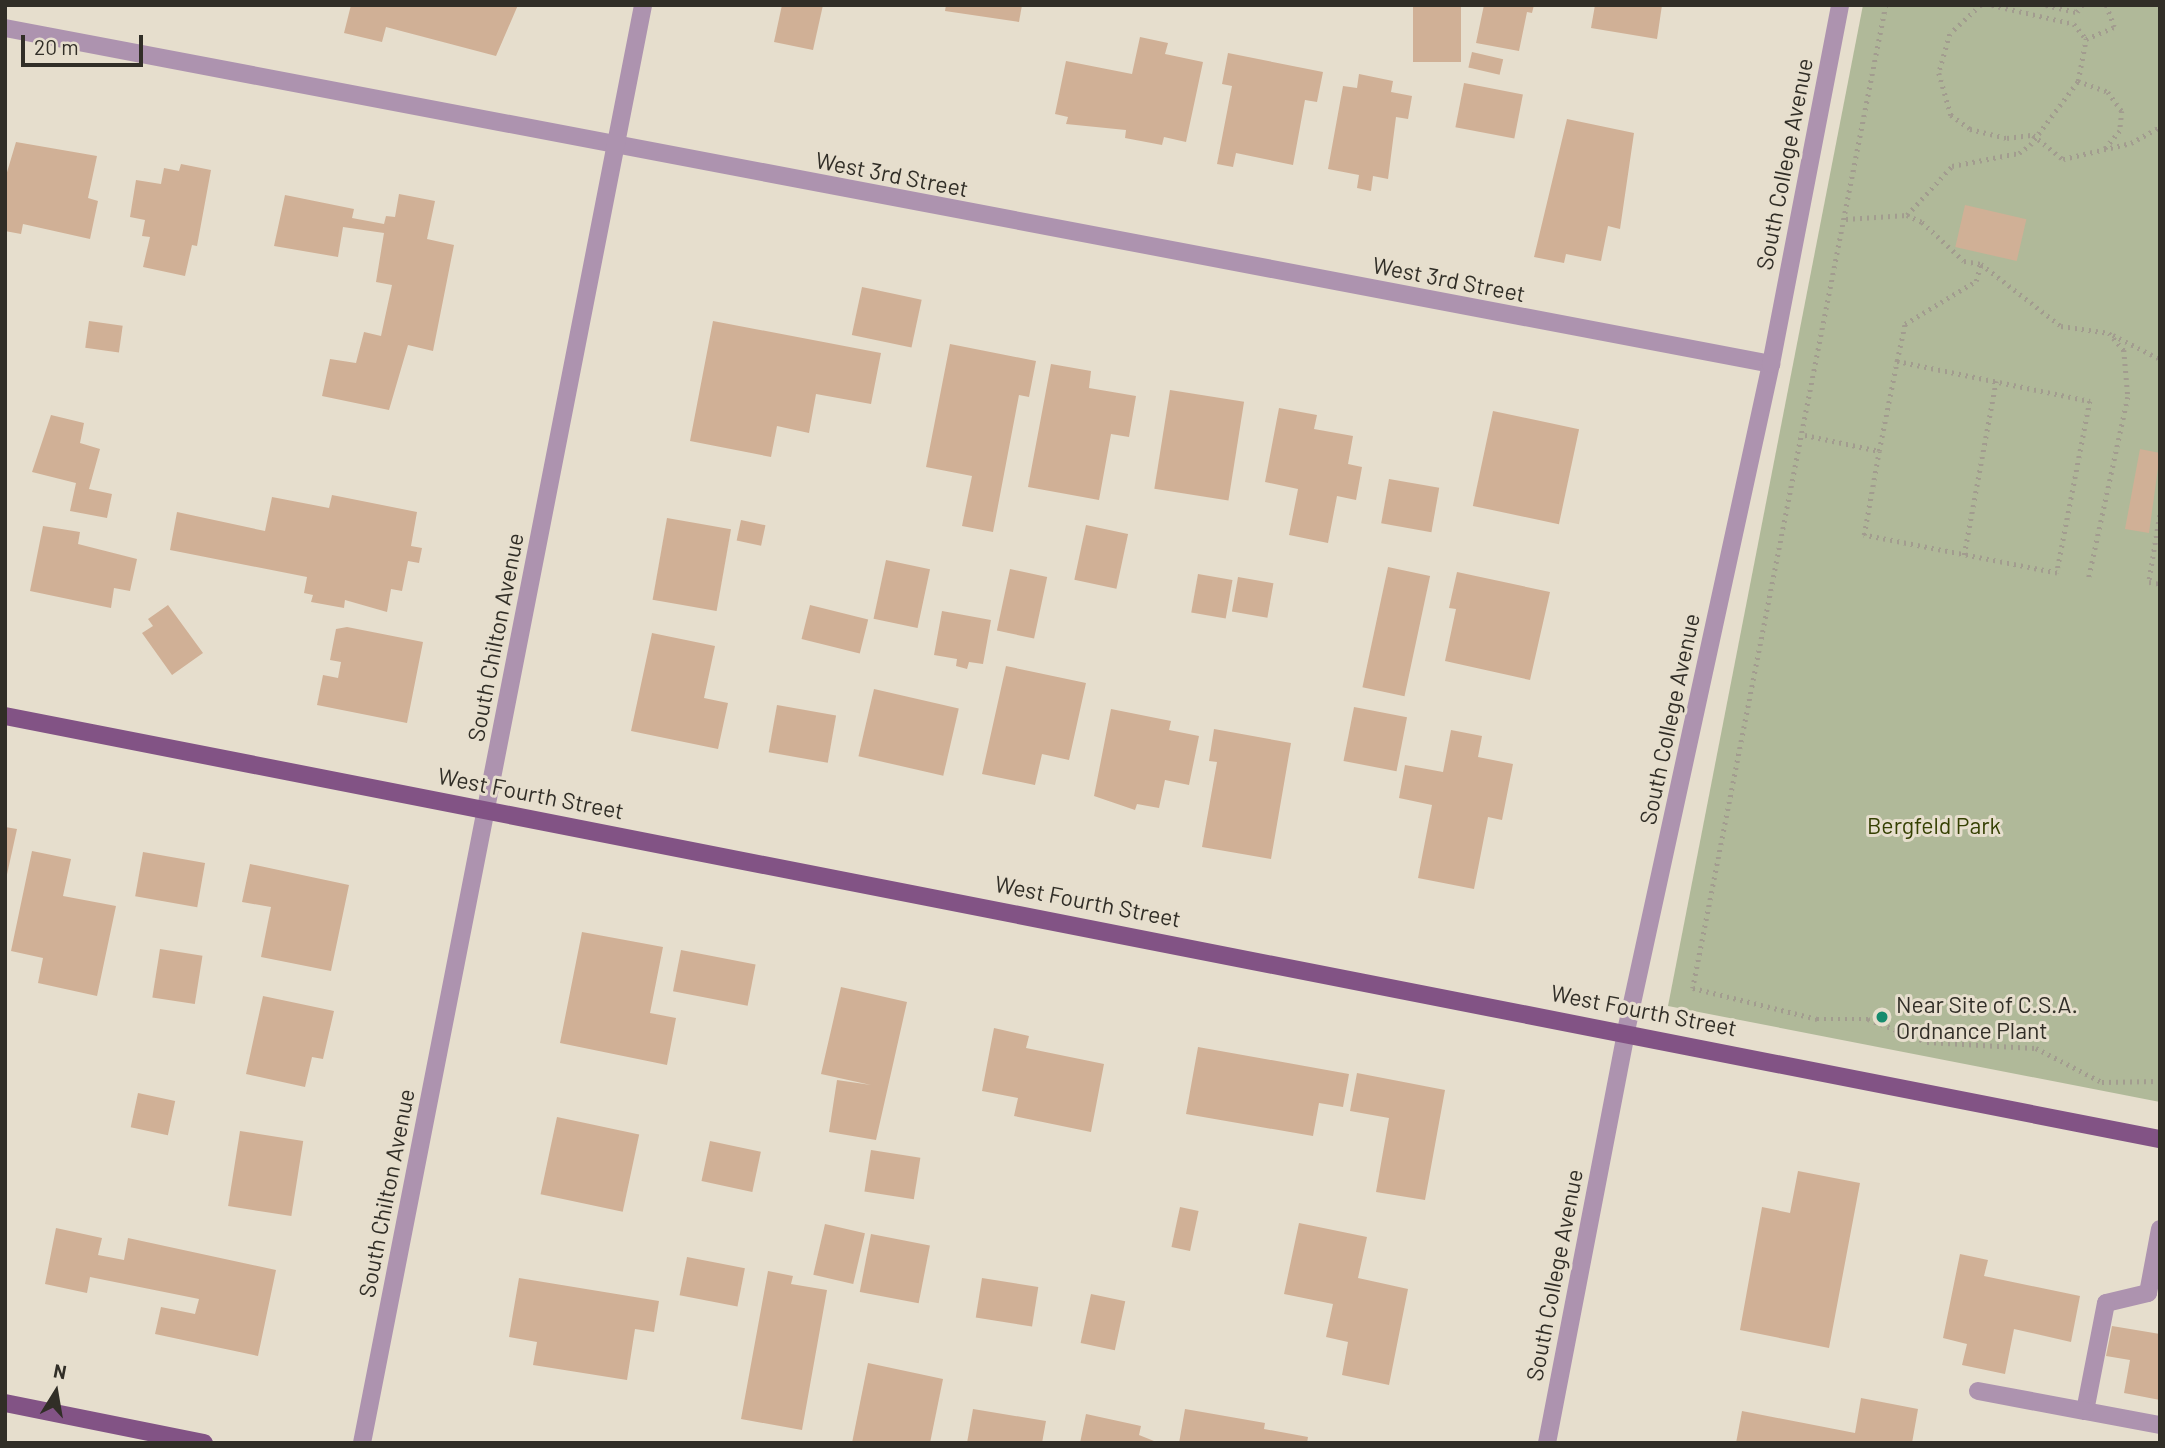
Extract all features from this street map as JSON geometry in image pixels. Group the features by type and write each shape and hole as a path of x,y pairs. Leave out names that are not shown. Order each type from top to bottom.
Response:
{"main road":[{"name":"West Fourth Street","path":"5,716 1626,1031 2160,1139"},
{"path":"5,1403 204,1443"}],"street":[{"name":"South Chilton Avenue","path":"362,1443 643,5"},
{"name":"South College Avenue","path":"1547,1443 1626,1031 1771,364 1840,5"},
{"name":"West 3rd Street","path":"5,28 615,147 1771,364"},
{"path":"2085,1411 2106,1303 2148,1293 2160,1229"},
{"path":"1978,1391 2160,1425"}],"path":[{"path":"1886,5 1805,435 1759,640 1693,988 1817,1018 1868,1019 1927,1042 2036,1048 2102,1082 2160,1081"},
{"path":"1981,5 1950,34 1939,72 1941,94 1951,115 1970,129 2007,138 2033,135 2063,159 2103,151 2160,127"},
{"path":"1907,215 1952,166 2019,153 2078,81 2086,39 2074,24 1992,5"},
{"path":"2046,5 2077,12"},
{"path":"2074,24 2082,5"},
{"path":"2086,39 2114,27 2106,5"},
{"path":"2078,81 2108,92 2122,111 2120,131 2103,151"},
{"path":"1846,219 1907,215 1922,222 1964,261 1981,264 2060,326 2109,333 2160,359"},
{"path":"1897,361 2090,401 2057,573 1864,535 1879,451 1897,361 1905,324 1976,281 1981,264"},
{"path":"2089,578 2128,397 2124,350 2109,333"},
{"path":"1964,555 1996,381"},
{"path":"1805,435 1879,451"},
{"path":"2160,515 2149,582 2160,584"}],"green space":[{"name":"Bergfeld Park","path":"1863,5 2160,5 2160,1102 1668,1006"}],"building":[{"path":"351,5 518,5 496,56 386,27 382,42 344,33"},
{"path":"782,5 823,5 813,50 774,42"},
{"path":"946,5 1022,5 1019,22 945,11"},
{"path":"1413,5 1461,5 1461,62 1413,62"},
{"path":"1484,5 1534,5 1532,13 1527,12 1519,51 1476,43"},
{"path":"1595,5 1662,5 1657,39 1591,28"},
{"path":"1140,37 1168,43 1165,54 1203,62 1186,142 1164,137 1162,145 1125,138 1126,130 1066,124 1068,117 1055,114 1066,61 1132,74"},
{"path":"1472,52 1503,59 1500,75 1468,68"},
{"path":"1228,53 1323,72 1317,102 1305,100 1293,165 1236,153 1233,167 1217,164 1232,86 1222,84"},
{"path":"1359,74 1393,81 1391,92 1412,96 1408,119 1396,117 1388,179 1373,176 1371,191 1357,188 1359,175 1328,169 1343,86 1357,88"},
{"path":"1464,83 1523,94 1514,139 1455,127"},
{"path":"1567,119 1634,133 1620,229 1608,226 1601,261 1566,254 1564,263 1534,257"},
{"path":"16,142 97,156 88,198 98,201 90,239 23,224 21,234 5,231 5,179"},
{"path":"181,164 211,170 197,246 192,245 185,276 143,267 150,237 142,236 145,220 130,217 136,180 161,184 164,168 179,171"},
{"path":"399,194 435,201 427,239 454,245 433,351 408,345 389,410 322,396 330,359 356,363 364,332 381,336 392,285 376,282 384,233 343,227 338,257 274,246 285,195 354,209 352,218 384,224 386,216 395,217"},
{"path":"1965,205 2026,219 2017,261 1955,247"},
{"path":"862,287 922,300 911,348 852,335"},
{"path":"89,321 123,326 119,352 85,348"},
{"path":"713,321 881,353 871,404 816,394 809,433 777,426 771,457 690,441"},
{"path":"950,344 1036,361 1029,397 1019,395 993,532 962,526 972,476 926,467"},
{"path":"1051,364 1091,371 1089,388 1136,396 1129,437 1111,434 1099,500 1028,487"},
{"path":"1170,390 1244,402 1228,501 1154,489"},
{"path":"1279,408 1317,415 1314,429 1353,436 1348,464 1362,467 1356,500 1337,496 1328,543 1289,535 1298,489 1265,482"},
{"path":"1493,411 1579,429 1559,524 1473,506"},
{"path":"51,415 84,423 80,443 100,449 89,489 112,494 107,518 70,511 76,483 32,472"},
{"path":"2140,449 2160,453 2149,533 2125,529"},
{"path":"1389,479 1439,488 1431,532 1381,523"},
{"path":"332,495 417,512 411,546 422,548 419,563 408,561 402,591 391,589 387,612 345,600 344,608 311,602 313,595 304,593 307,577 170,550 177,512 265,531 272,497 329,508"},
{"path":"667,518 731,529 717,611 653,600"},
{"path":"741,520 765,525 761,546 737,541"},
{"path":"1086,525 1128,534 1116,589 1074,580"},
{"path":"43,526 80,532 78,544 137,559 130,591 114,588 111,608 30,591"},
{"path":"886,560 930,569 918,628 874,619"},
{"path":"1388,567 1430,576 1404,696 1362,687"},
{"path":"1010,569 1047,577 1034,639 997,631"},
{"path":"1457,572 1550,592 1530,680 1445,661 1456,609 1449,608"},
{"path":"1198,574 1232,580 1226,618 1191,612"},
{"path":"1238,577 1273,583 1267,618 1232,611"},
{"path":"168,605 203,653 172,675 142,633 153,626 148,619"},
{"path":"810,605 868,620 860,653 802,639"},
{"path":"942,611 991,620 983,664 969,662 967,669 956,666 957,659 934,655"},
{"path":"347,627 423,642 407,723 317,705 323,675 338,678 341,662 330,660 336,629"},
{"path":"652,633 715,646 704,698 728,703 718,749 631,731"},
{"path":"1006,666 1086,683 1069,760 1042,754 1035,785 982,774"},
{"path":"874,689 959,709 943,776 858,756"},
{"path":"777,705 836,715 828,763 769,752"},
{"path":"1354,707 1407,717 1397,771 1344,761"},
{"path":"1111,709 1171,721 1169,730 1199,736 1189,785 1165,780 1159,808 1137,804 1135,810 1094,796"},
{"path":"1214,729 1291,743 1271,859 1202,847 1217,762 1209,761"},
{"path":"1451,730 1482,736 1478,757 1513,764 1502,820 1488,817 1474,889 1418,878 1432,805 1399,798 1405,765 1443,772"},
{"path":"5,827 17,829 6,879 5,879"},
{"path":"32,851 71,859 63,896 116,906 97,996 38,983 43,958 11,951"},
{"path":"143,852 205,863 197,907 135,896"},
{"path":"250,864 349,885 331,971 261,957 271,907 242,902"},
{"path":"582,932 663,947 650,1013 676,1018 667,1065 560,1043"},
{"path":"160,949 202,956 195,1004 152,997"},
{"path":"681,950 756,965 748,1006 673,991"},
{"path":"841,987 907,1002 876,1140 829,1132 837,1080 871,1085 821,1074"},
{"path":"263,996 334,1011 323,1059 312,1057 305,1087 246,1074"},
{"path":"994,1028 1029,1036 1026,1048 1104,1064 1091,1132 1014,1116 1018,1098 982,1091"},
{"path":"1198,1047 1349,1074 1343,1107 1319,1103 1313,1136 1186,1114"},
{"path":"1357,1073 1445,1090 1425,1200 1376,1192 1389,1118 1350,1111"},
{"path":"138,1093 175,1101 168,1135 131,1127"},
{"path":"557,1117 639,1134 623,1212 541,1194"},
{"path":"240,1131 303,1141 291,1216 228,1206"},
{"path":"710,1141 761,1152 752,1192 701,1181"},
{"path":"871,1150 920,1158 914,1199 864,1191"},
{"path":"1798,1171 1860,1183 1829,1348 1740,1330 1762,1207 1790,1213"},
{"path":"1180,1207 1199,1211 1190,1251 1171,1247"},
{"path":"1299,1223 1367,1237 1358,1278 1408,1289 1389,1385 1342,1375 1348,1342 1326,1337 1333,1304 1284,1294"},
{"path":"825,1224 865,1233 853,1284 813,1275"},
{"path":"56,1228 102,1238 98,1255 124,1260 128,1238 276,1270 258,1356 155,1334 161,1307 195,1314 199,1299 90,1277 87,1293 45,1284"},
{"path":"871,1234 930,1245 919,1303 860,1292"},
{"path":"1960,1254 1988,1260 1984,1276 2080,1296 2071,1342 2014,1329 2005,1374 1962,1365 1967,1344 1943,1338"},
{"path":"687,1257 745,1268 737,1307 680,1295"},
{"path":"768,1271 793,1276 791,1284 827,1290 802,1430 741,1419"},
{"path":"519,1278 659,1301 654,1332 635,1329 627,1380 533,1365 537,1342 509,1337"},
{"path":"982,1278 1038,1287 1032,1326 976,1318"},
{"path":"1091,1294 1125,1301 1115,1350 1081,1343"},
{"path":"2112,1326 2160,1334 2160,1400 2124,1393 2130,1360 2106,1356"},
{"path":"868,1363 943,1379 930,1443 852,1443"},
{"path":"1861,1398 1918,1409 1912,1443 1736,1443 1742,1411 1855,1433"},
{"path":"973,1409 1046,1421 1042,1443 967,1443"},
{"path":"1185,1409 1265,1423 1264,1429 1308,1437 1307,1443 1179,1443"},
{"path":"1086,1414 1141,1426 1139,1435 1159,1443 1080,1443"}],"place":[{"name":"Near Site of C.S.A. Ordnance Plant","path":"1882,1017"}]}
